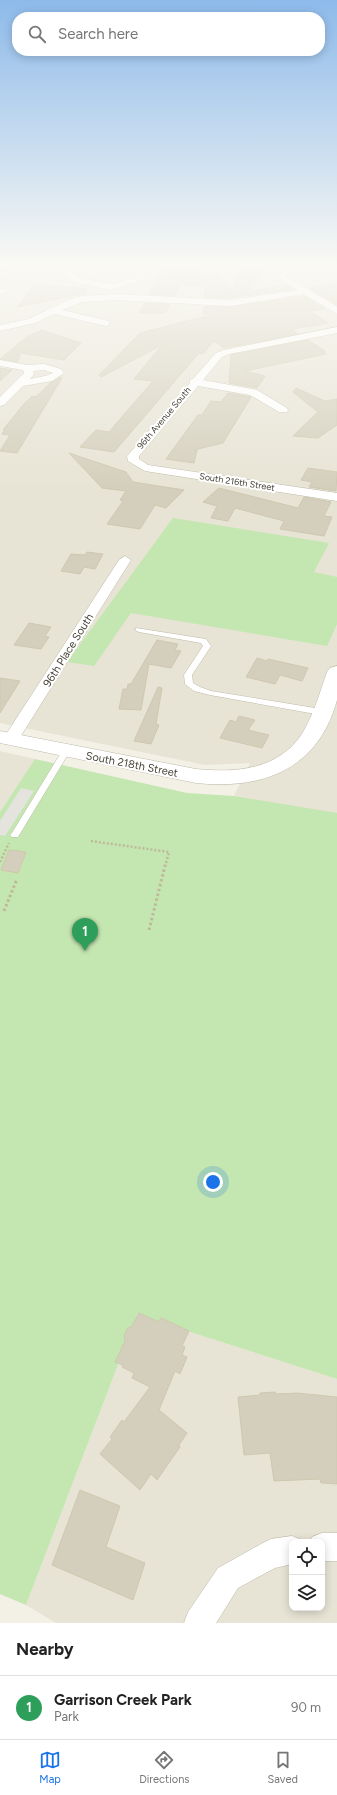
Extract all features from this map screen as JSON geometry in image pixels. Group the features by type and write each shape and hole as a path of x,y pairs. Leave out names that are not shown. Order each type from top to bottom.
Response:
{"street":[{"name":"96th Avenue South","path":"138,465 134,461 133,456 214,359 227,352 293,339"},
{"path":"0,363 25,377 48,379 56,376 58,373 58,371 49,367 25,377 0,403"},
{"path":"194,382 252,392 260,395 282,410"},
{"name":"South 216th Street","path":"138,465 154,469 337,497"},
{"name":"96th Place South","path":"5,738 125,560"},
{"name":"South 218th Street","path":"5,738 215,779 242,779 264,773 285,763 302,749 311,736 337,672"},
{"path":"325,1547 337,1547"},
{"path":"199,1623 228,1578 272,1554 289,1551"}],"lane":[{"path":"139,630 203,641 207,646 188,675 188,684 197,689 210,693 321,712"},
{"path":"15,835 66,750"}],"path":[{"path":"0,862 8,844 15,835"},
{"path":"91,841 169,852 149,930"},
{"path":"4,911 17,879"}],"shaded area":[{"path":"0,339 337,339 337,819 234,796 250,763 205,765 0,723"},
{"path":"0,751 35,759 0,812"},
{"path":"21,788 34,791 5,836 0,835 0,821"},
{"path":"137,1315 337,1379 337,1623 56,1623 26,1605"}],"green space":[{"path":"173,518 329,543 314,572 337,577 337,624 327,646 131,613 94,666 67,662"},
{"path":"35,759 187,793 234,796 337,813 337,1379 137,1315 26,1605 0,1594 0,812"}],"building":[{"path":"25,339 68,339 81,343 64,360 20,353 18,362 0,359"},
{"path":"134,339 273,339 224,348 214,341 203,354 199,353 114,452 80,447 96,430 109,432 153,381 134,379 162,345 101,377 99,375"},
{"path":"308,340 325,351 322,351 326,354 245,371 265,376 257,388 229,383 231,355"},
{"path":"0,368 12,370 0,381"},
{"path":"61,377 62,378 17,453 0,451 10,435 2,434 5,430 3,430 23,405 31,397 37,396 50,383"},
{"path":"296,388 325,401 337,399 337,425 318,438 293,436 318,412 293,392"},
{"path":"228,393 251,397 223,443 194,450 197,450 194,463 166,459 198,415 202,415 211,401 221,402"},
{"path":"69,453 126,472 133,482 184,490 166,508 155,505 140,529 107,524 123,501 120,500 126,491 102,488"},
{"path":"308,468 337,472 336,491 309,487 312,482 301,480"},
{"path":"219,488 298,508 304,497 331,502 324,516 332,517 324,536 280,529 284,521 235,508 228,521 211,518 217,506 203,502"},
{"path":"87,552 103,554 95,569 84,567 80,574 61,571 71,554 85,555"},
{"path":"29,623 51,627 45,636 49,637 41,649 14,645"},
{"path":"157,640 178,644 175,650 181,651 171,668 149,664 141,710 119,709 123,689 127,689 128,684 131,684"},
{"path":"257,658 308,668 302,681 280,675 275,684 246,677"},
{"path":"0,678 20,681 0,713"},
{"path":"158,687 162,688 156,724 159,725 151,744 134,741"},
{"path":"239,716 255,720 248,730 269,735 262,748 220,738 230,720 236,722"},
{"path":"9,850 26,852 18,873 1,870"},
{"path":"139,1313 159,1322 161,1318 189,1331 182,1346 185,1347 182,1355 187,1357 180,1374 175,1371 159,1410 187,1433 179,1445 180,1447 157,1480 151,1474 140,1490 100,1454 112,1439 110,1437 122,1420 124,1422 150,1387 132,1378 134,1373 122,1367 123,1365 115,1362 125,1341 124,1336 127,1329 132,1326"},
{"path":"275,1392 276,1394 297,1393 337,1397 337,1484 321,1483 320,1479 274,1481 270,1453 244,1455 238,1397"},
{"path":"80,1490 120,1506 106,1547 145,1563 133,1600 52,1565"}],"place":[{"name":"Garrison Creek Park","path":"85,951"}]}
